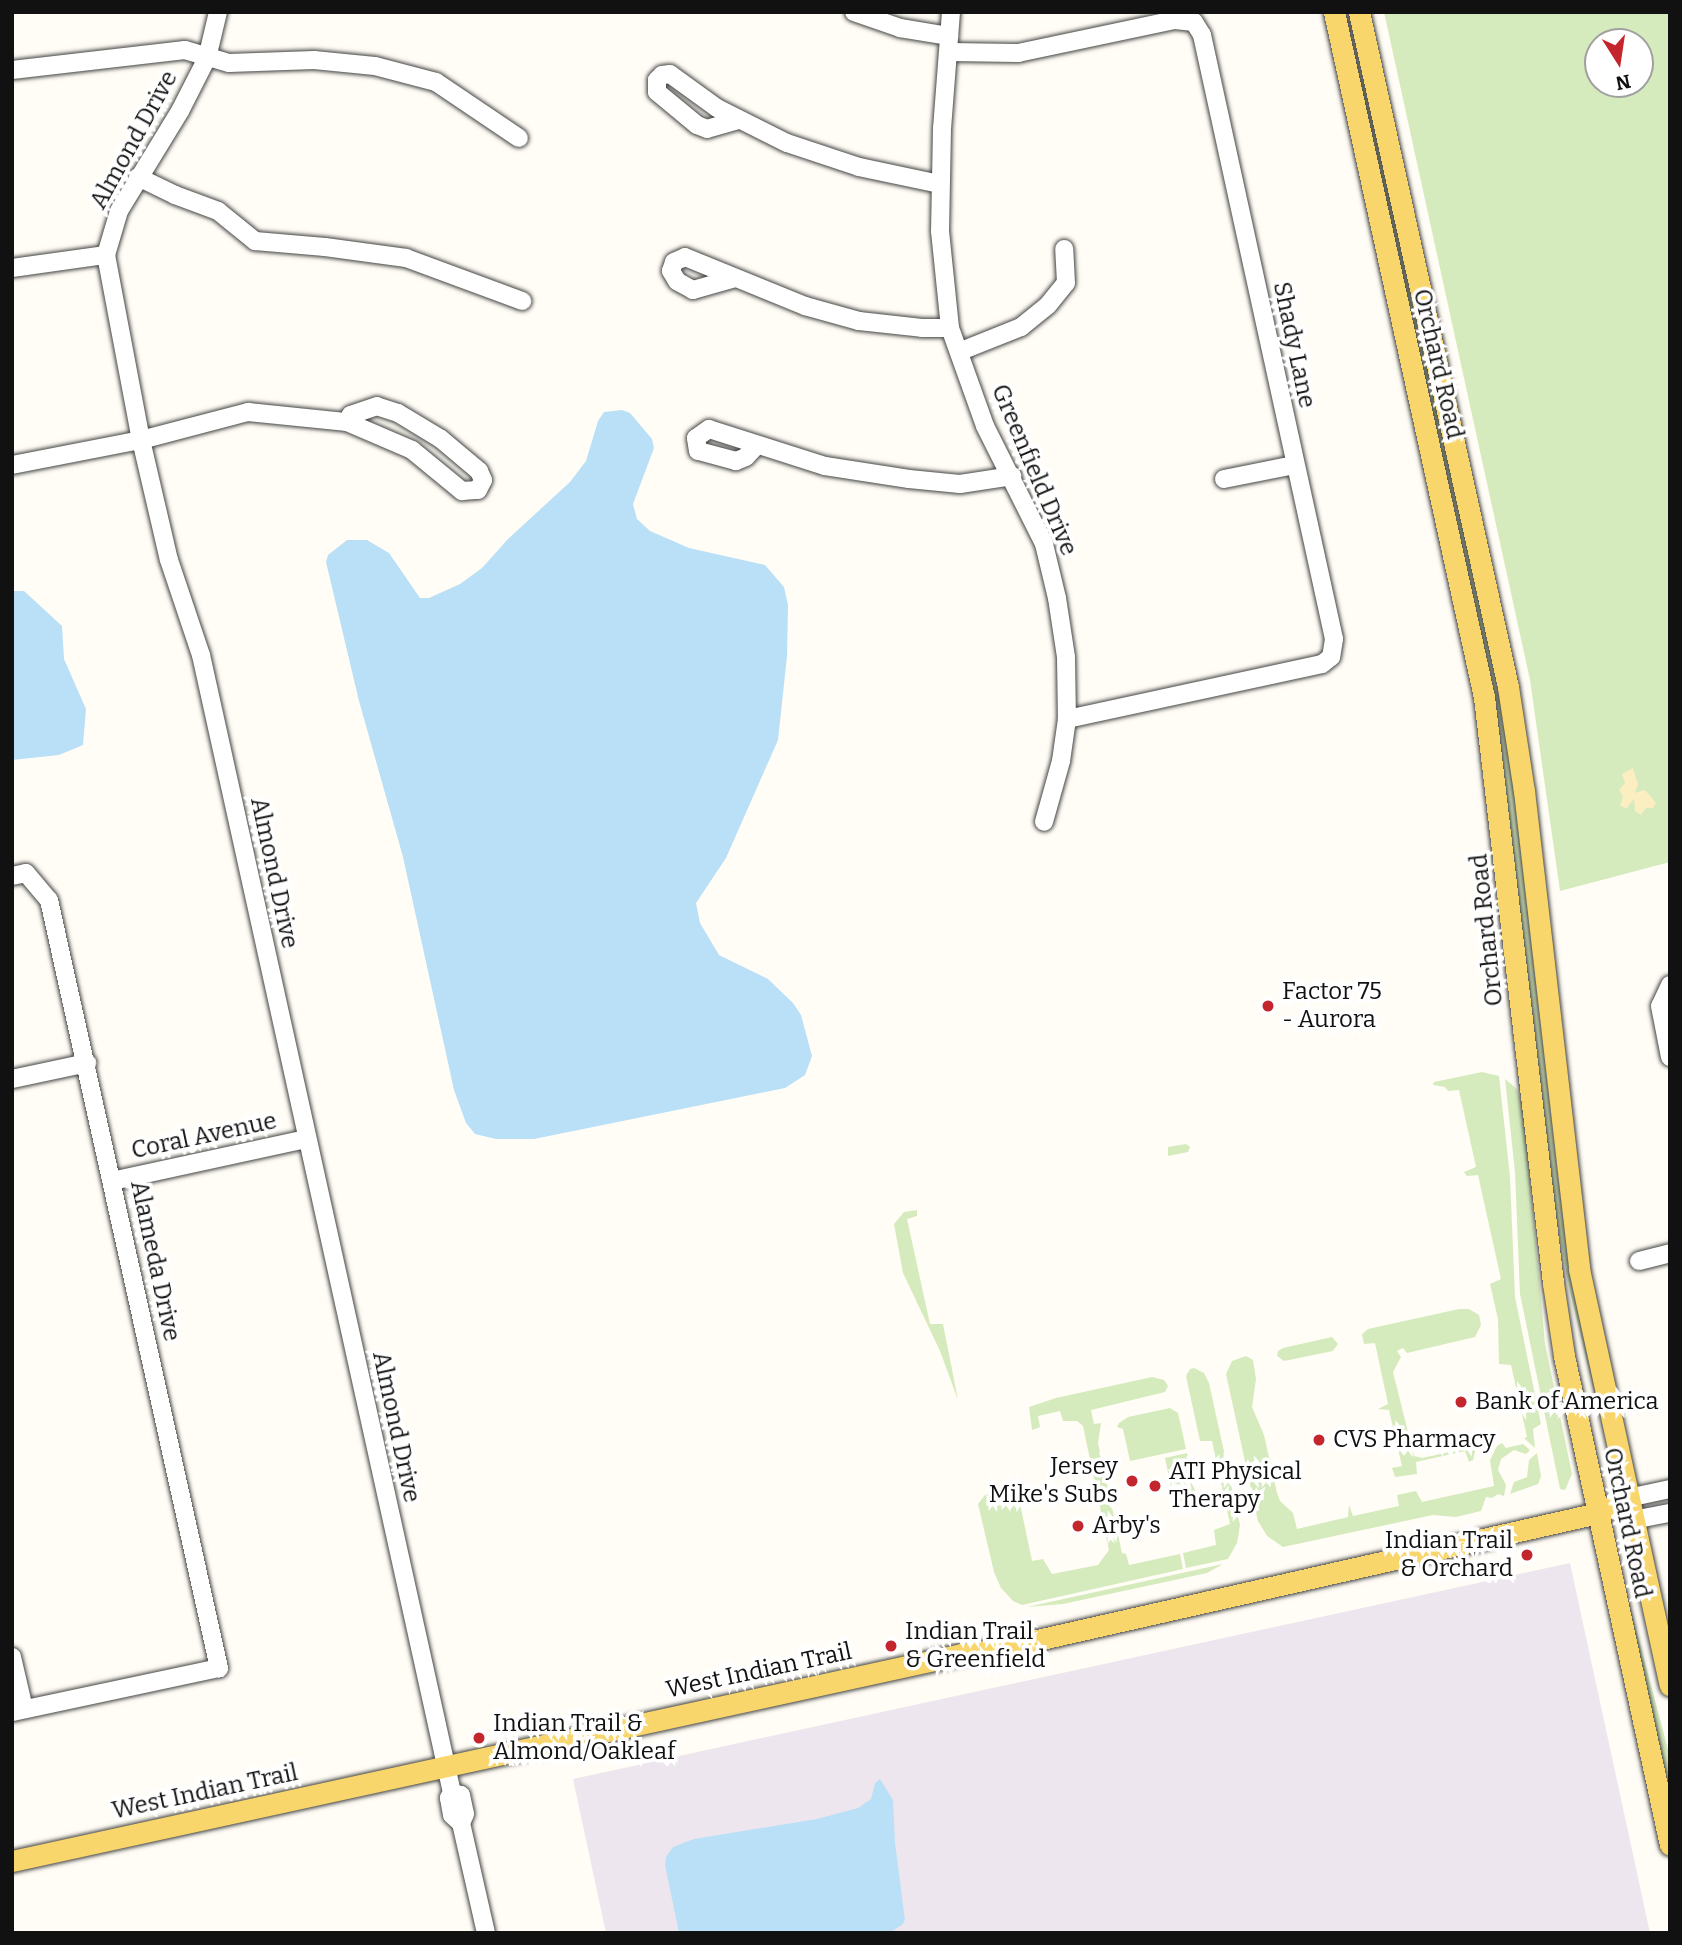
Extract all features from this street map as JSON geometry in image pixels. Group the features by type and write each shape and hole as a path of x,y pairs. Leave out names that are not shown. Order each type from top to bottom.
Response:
{"main road":[{"name":"Orchard Road","path":"1334,12 1484,697 1503,836 1553,1283 1564,1356 1670,1845"},
{"name":"Orchard Road","path":"1359,12 1508,687 1524,790 1577,1256 1670,1685"},
{"name":"West Indian Trail","path":"12,1861 961,1654 993,1650 1598,1513 1628,1498"},
{"name":"West Indian Trail","path":"1598,1513 1633,1520"}],"street":[{"name":"Almond Drive","path":"218,12 207,58 180,111 119,211 106,255 141,440 169,559 201,655 452,1793 449,1798 452,1815 461,1824 486,1933"},
{"path":"854,12 949,44"},
{"name":"Greenfield Drive","path":"951,12 940,184 940,231 950,328 961,351 985,426 1044,544 1057,598 1066,657 1067,719 1061,761 1044,822"},
{"name":"Shady Lane","path":"949,44 1018,53 1175,20 1194,22 1202,35 1334,639 1331,657 1322,664 1067,719"},
{"path":"12,69 185,50 229,64 313,60 375,66 436,82 519,138"},
{"path":"738,120 787,143 834,159 893,176 940,184"},
{"path":"138,177 218,211 255,241 406,258 522,301"},
{"path":"961,351 1021,327 1048,305 1066,283 1064,248"},
{"path":"12,268 106,255"},
{"path":"735,278 805,306 859,321 922,328 950,328"},
{"path":"12,465 141,440 248,412 347,422 412,450 462,491 478,490 483,480 479,471 441,439 409,418 385,408 366,409 351,415 347,422"},
{"path":"757,445 825,466 909,479 960,484 1012,476"},
{"path":"1224,479 1294,465"},
{"name":"Alameda Drive","path":"18,1711 219,1668 49,900 19,874"},
{"path":"1670,985 1660,1006 1670,1057"},
{"path":"12,1079 87,1063"},
{"name":"Coral Avenue","path":"112,1181 307,1139"},
{"path":"1639,1261 1670,1254"},
{"name":"West Indian Trail","path":"1628,1498 1670,1489"},
{"name":"West Indian Trail","path":"1633,1520 1670,1513"},
{"path":"12,1657 18,1711"}],"shaded area":[{"path":"1570,1563 1650,1933 606,1933 573,1779"}],"green space":[{"path":"1384,12 1670,12 1670,862 1560,891 1530,680"},
{"path":"1348,29 1384,162 1464,524 1508,740 1558,1180 1603,1428 1570,1292 1550,1184 1497,724"},
{"path":"1482,1072 1499,1076 1510,1177 1515,1297 1541,1424 1533,1429 1535,1448 1524,1438 1527,1437 1511,1365 1499,1364 1498,1319 1490,1284 1501,1279 1478,1175 1467,1176 1464,1172 1476,1167 1459,1090 1448,1091 1445,1087 1433,1085 1434,1082"},
{"path":"1505,1079 1516,1088 1523,1104 1545,1344 1572,1474 1565,1490 1560,1489 1520,1294 1515,1172"},
{"path":"1186,1144 1190,1147 1188,1152 1168,1156 1168,1147"},
{"path":"917,1210 917,1216 907,1219 930,1324 943,1324 958,1400 940,1351 903,1273 894,1224 904,1212"},
{"path":"1469,1309 1479,1315 1481,1325 1475,1337 1407,1353 1403,1348 1397,1351 1401,1357 1393,1372 1414,1456 1422,1458 1472,1447 1475,1451 1473,1460 1469,1462 1465,1451 1416,1462 1417,1474 1395,1477 1392,1468 1402,1466 1389,1410 1378,1409 1388,1404 1375,1343 1364,1344 1362,1334 1368,1329"},
{"path":"1332,1337 1338,1344 1333,1351 1284,1361 1277,1356 1278,1351 1283,1348"},
{"path":"1246,1356 1253,1360 1256,1379 1252,1407 1264,1435 1277,1493 1280,1501 1293,1513 1297,1529 1348,1517 1349,1505 1353,1516 1399,1506 1397,1495 1416,1491 1422,1502 1494,1486 1490,1460 1497,1446 1502,1443 1506,1448 1523,1444 1530,1450 1526,1454 1514,1450 1501,1459 1498,1470 1506,1485 1504,1496 1498,1494 1492,1498 1486,1497 1481,1511 1456,1517 1433,1515 1283,1547 1267,1536 1258,1521 1226,1374 1232,1361"},
{"path":"1190,1369 1204,1373 1209,1383 1240,1525 1237,1543 1228,1559 1186,1568 1183,1553 1216,1545 1214,1530 1230,1524 1212,1441 1200,1441 1186,1376"},
{"path":"1152,1377 1164,1380 1168,1386 1165,1392 1091,1410 1094,1424 1101,1423 1098,1443 1122,1553 1126,1554 1129,1565 1180,1554 1183,1569 1022,1605 1013,1601 1001,1588 994,1572 978,1504 985,1495 1028,1488 1028,1491 1018,1494 1032,1561 1043,1559 1052,1574 1098,1565 1109,1550 1083,1426 1077,1421 1063,1421 1060,1411 1038,1416 1040,1427 1032,1430 1029,1407 1056,1398"},
{"path":"1170,1408 1178,1413 1186,1449 1130,1461 1123,1429 1117,1427 1119,1423 1128,1417"},
{"path":"1187,1453 1197,1501 1175,1506 1165,1458"},
{"path":"1537,1453 1541,1476 1538,1484 1510,1494 1514,1482 1527,1477 1529,1460"},
{"path":"1223,1564 1207,1573 1063,1604 1027,1607"},
{"path":"1627,1595 1670,1757 1670,1806 1625,1596"}],"sand":[{"path":"1633,768 1638,784 1635,793 1645,790 1656,803 1653,808 1646,808 1641,815 1635,811 1634,799 1626,809 1620,805 1623,797 1619,790 1625,783 1622,774"}],"water":[{"path":"622,410 630,413 652,439 654,448 633,504 637,519 650,531 689,548 765,565 784,587 788,605 787,656 778,740 726,858 696,903 700,923 719,955 768,979 793,1003 801,1015 812,1056 805,1075 785,1088 534,1139 496,1139 475,1134 466,1123 454,1090 403,857 359,701 326,562 328,555 347,540 367,540 389,553 420,598 429,598 460,584 482,568 508,539 570,482 586,461 598,421 604,412"},
{"path":"12,591 24,591 62,626 64,659 86,709 83,745 59,755 12,760"},
{"path":"880,1779 893,1800 895,1843 905,1920 902,1925 889,1933 679,1933 665,1865 666,1857 673,1847 694,1839 817,1819 858,1808 871,1799 875,1783"}],"place":[{"name":"Factor 75 - Aurora","path":"1268,1006"},
{"name":"Bank of America","path":"1461,1402"},
{"name":"CVS Pharmacy","path":"1319,1440"},
{"name":"Jersey Mike's Subs","path":"1132,1481"},
{"name":"ATI Physical Therapy","path":"1155,1486"},
{"name":"Arby's","path":"1078,1526"},
{"name":"Indian Trail & Orchard","path":"1527,1555"},
{"name":"Indian Trail & Greenfield","path":"891,1646"},
{"name":"Indian Trail & Almond/Oakleaf","path":"479,1738"}]}
